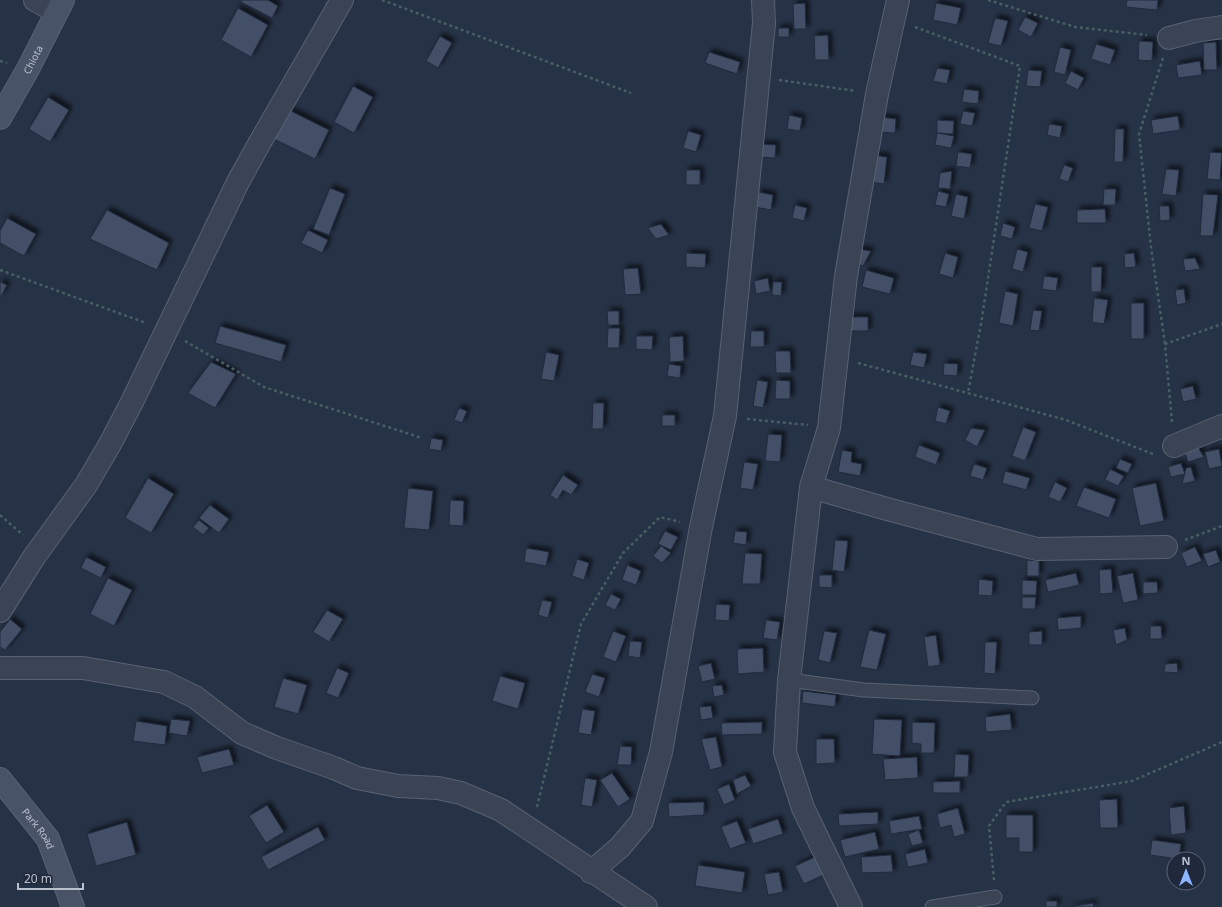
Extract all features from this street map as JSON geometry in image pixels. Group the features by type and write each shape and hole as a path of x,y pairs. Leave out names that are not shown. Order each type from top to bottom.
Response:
{"street":[{"path":"35,0 60,6"},
{"path":"0,611 34,557 69,510 106,451 132,402 220,218 255,150 342,0"},
{"path":"591,872 620,847 642,820 661,752 701,527 725,416 759,78 764,23 763,0"},
{"name":"Chiota","path":"0,118 28,69 60,6"},
{"path":"851,907 803,808 785,752 789,680 811,487 829,428 846,276 876,94 896,10"},
{"path":"1169,38 1195,30 1222,27"},
{"path":"1174,446 1222,426"},
{"path":"811,487 1037,549 1166,547"},
{"path":"0,668 83,668 164,682 195,697 242,733 277,748 334,768 357,778 398,786 438,788 461,793 501,810 529,830 563,851 591,872 646,907"},
{"name":"Park Road","path":"0,779 48,839 73,907"}],"lane":[{"path":"789,680 864,690 1032,698"},
{"path":"932,907 995,897"}],"path":[{"path":"382,0 631,93"},
{"path":"836,362 853,361 1066,420 1160,457 1174,446 1164,344 1138,134 1169,38 1075,27 988,0"},
{"path":"896,10 1020,66 982,318 968,393"},
{"path":"759,78 876,94"},
{"path":"0,270 166,330 264,387 422,438"},
{"path":"1164,344 1222,324"},
{"path":"725,416 829,428"},
{"path":"0,515 23,534 34,557"},
{"path":"529,830 536,812 581,624 623,553 660,517 701,527"},
{"path":"1166,547 1222,526"},
{"path":"995,897 989,826 1006,802 1132,781 1222,742"}],"building":[{"path":"242,0 268,0 278,6 272,18 241,2"},
{"path":"1127,0 1158,0 1157,10 1126,7"},
{"path":"805,3 806,29 794,29 793,4"},
{"path":"936,3 961,8 957,25 933,20"},
{"path":"238,8 268,25 251,57 221,40"},
{"path":"1025,17 1038,23 1031,37 1018,30"},
{"path":"995,18 1008,21 1001,46 988,43"},
{"path":"778,28 789,28 789,37 778,37"},
{"path":"828,35 829,60 815,60 814,36"},
{"path":"440,36 452,43 438,68 426,61"},
{"path":"1139,41 1153,42 1152,61 1138,60"},
{"path":"1216,42 1217,70 1204,70 1203,43"},
{"path":"1096,44 1115,50 1110,65 1091,59"},
{"path":"1060,47 1071,50 1065,75 1054,72"},
{"path":"709,52 740,62 737,74 705,63"},
{"path":"1200,61 1202,75 1178,78 1176,65"},
{"path":"937,68 950,70 947,84 933,81"},
{"path":"1028,70 1042,71 1040,87 1026,86"},
{"path":"1071,71 1084,78 1078,90 1065,83"},
{"path":"353,86 373,97 354,133 334,122"},
{"path":"964,89 979,91 978,104 962,102"},
{"path":"48,97 69,110 50,142 29,129"},
{"path":"289,110 329,130 315,159 274,139"},
{"path":"963,111 975,113 972,126 960,124"},
{"path":"789,115 802,118 800,131 787,129"},
{"path":"1178,116 1180,130 1153,134 1151,120"},
{"path":"881,117 896,119 895,133 879,132"},
{"path":"937,120 954,121 953,134 937,133"},
{"path":"1049,124 1062,126 1060,138 1047,135"},
{"path":"1115,129 1124,129 1123,162 1114,162"},
{"path":"688,131 701,135 696,152 683,148"},
{"path":"937,133 954,136 951,148 935,145"},
{"path":"760,144 776,145 775,158 759,157"},
{"path":"958,152 972,154 970,168 956,166"},
{"path":"1210,152 1222,153 1220,180 1207,179"},
{"path":"873,155 887,157 884,184 870,182"},
{"path":"1064,165 1073,168 1068,182 1059,179"},
{"path":"1166,169 1179,170 1176,196 1162,194"},
{"path":"686,170 700,170 700,185 686,185"},
{"path":"952,171 950,189 938,188 940,173"},
{"path":"330,188 345,194 329,235 313,229"},
{"path":"1104,189 1116,189 1115,205 1103,205"},
{"path":"938,191 949,194 946,207 935,205"},
{"path":"759,192 773,195 771,210 755,207"},
{"path":"956,194 968,197 964,219 951,216"},
{"path":"1203,194 1218,195 1213,236 1200,236"},
{"path":"1035,204 1048,207 1042,231 1029,228"},
{"path":"795,205 807,208 804,221 792,218"},
{"path":"1159,206 1169,206 1170,220 1160,221"},
{"path":"1105,209 1106,223 1077,223 1077,210"},
{"path":"107,210 169,243 157,270 90,239"},
{"path":"7,218 36,234 24,256 0,243 0,231"},
{"path":"1003,223 1015,227 1012,239 1000,236"},
{"path":"661,224 669,235 656,239 648,228"},
{"path":"308,230 328,240 322,253 301,243"},
{"path":"858,249 871,251 863,266 852,261"},
{"path":"1017,249 1028,252 1023,272 1012,269"},
{"path":"686,253 706,254 705,268 686,267"},
{"path":"945,253 958,257 953,278 939,274"},
{"path":"1134,253 1136,267 1125,268 1124,254"},
{"path":"1195,258 1200,269 1185,271 1183,259"},
{"path":"1091,267 1102,267 1101,292 1091,292"},
{"path":"638,268 641,294 625,295 623,269"},
{"path":"866,270 894,278 890,294 862,287"},
{"path":"1044,276 1058,278 1056,291 1042,289"},
{"path":"768,278 770,291 756,294 754,281"},
{"path":"0,282 7,285 0,298"},
{"path":"773,282 782,282 781,296 772,295"},
{"path":"1184,289 1186,303 1177,305 1175,290"},
{"path":"1005,291 1018,294 1013,326 999,323"},
{"path":"1094,298 1108,300 1104,324 1092,322"},
{"path":"1131,303 1144,303 1144,339 1131,339"},
{"path":"1033,310 1042,311 1039,331 1030,330"},
{"path":"607,311 619,311 619,325 608,325"},
{"path":"843,317 868,317 868,331 843,331"},
{"path":"220,326 286,345 281,362 215,343"},
{"path":"608,328 620,328 619,348 607,348"},
{"path":"751,331 764,331 764,347 750,347"},
{"path":"636,336 653,336 652,350 636,349"},
{"path":"683,336 684,361 670,362 669,337"},
{"path":"775,351 790,351 791,373 776,373"},
{"path":"546,352 559,355 554,381 541,379"},
{"path":"913,352 927,354 924,368 910,365"},
{"path":"211,362 236,374 215,408 188,393"},
{"path":"944,363 958,364 957,376 943,375"},
{"path":"669,364 681,366 680,378 667,376"},
{"path":"757,380 768,382 763,408 753,406"},
{"path":"776,380 790,381 790,399 775,399"},
{"path":"1193,386 1196,399 1183,402 1180,389"},
{"path":"593,403 604,403 603,429 592,429"},
{"path":"938,407 950,411 946,424 935,421"},
{"path":"459,408 467,411 462,423 454,420"},
{"path":"662,415 675,415 675,426 662,426"},
{"path":"1023,427 1036,432 1025,461 1012,456"},
{"path":"971,428 985,430 977,447 965,440"},
{"path":"768,434 782,435 780,462 765,461"},
{"path":"431,438 443,440 441,451 429,449"},
{"path":"1196,444 1204,457 1188,462 1184,449"},
{"path":"919,445 940,453 936,465 915,457"},
{"path":"1219,449 1222,466 1209,469 1205,452"},
{"path":"842,450 852,452 851,462 862,464 860,476 838,472"},
{"path":"1120,459 1132,464 1128,473 1116,468"},
{"path":"744,462 758,464 753,490 740,488"},
{"path":"1181,463 1185,474 1171,477 1168,467"},
{"path":"974,464 987,468 983,480 970,476"},
{"path":"1191,467 1195,481 1182,484 1186,468"},
{"path":"1110,469 1124,476 1118,486 1105,480"},
{"path":"1005,471 1030,478 1026,490 1002,483"},
{"path":"563,475 578,485 571,495 563,490 557,500 550,495"},
{"path":"148,478 174,494 151,533 125,518"},
{"path":"1055,482 1067,488 1060,502 1048,497"},
{"path":"1156,483 1164,521 1140,526 1132,488"},
{"path":"1084,487 1116,499 1109,518 1076,506"},
{"path":"408,488 433,491 429,530 404,528"},
{"path":"450,500 464,501 463,526 449,525"},
{"path":"210,505 229,519 219,533 199,518"},
{"path":"199,520 209,528 203,535 193,527"},
{"path":"665,531 678,537 671,550 658,544"},
{"path":"735,531 747,532 746,545 733,543"},
{"path":"835,540 848,541 844,572 832,570"},
{"path":"661,546 671,553 662,563 653,556"},
{"path":"1195,547 1202,561 1187,567 1181,553"},
{"path":"526,548 549,552 546,566 524,562"},
{"path":"1216,550 1220,562 1208,567 1203,554"},
{"path":"745,553 762,554 760,584 742,584"},
{"path":"86,557 106,567 101,578 81,568"},
{"path":"577,559 589,563 584,580 572,576"},
{"path":"1027,560 1039,561 1039,576 1027,576"},
{"path":"627,565 641,571 636,585 622,580"},
{"path":"1111,569 1113,593 1100,594 1099,570"},
{"path":"1076,573 1079,585 1048,592 1045,580"},
{"path":"1133,573 1138,600 1123,603 1117,576"},
{"path":"819,575 832,575 832,588 819,587"},
{"path":"108,578 132,590 114,626 90,614"},
{"path":"979,579 993,581 992,596 978,595"},
{"path":"1022,580 1037,581 1036,595 1022,595"},
{"path":"1143,582 1157,582 1158,593 1143,594"},
{"path":"611,594 621,599 615,610 605,605"},
{"path":"1022,597 1036,597 1035,609 1022,609"},
{"path":"542,600 552,602 548,618 538,615"},
{"path":"716,604 730,605 729,621 715,620"},
{"path":"327,610 343,619 329,642 313,632"},
{"path":"1081,616 1081,628 1058,630 1057,618"},
{"path":"10,619 22,629 5,650 0,647 0,632"},
{"path":"766,620 780,622 777,640 763,638"},
{"path":"1150,626 1161,626 1162,639 1150,639"},
{"path":"1125,628 1127,640 1116,645 1113,630"},
{"path":"869,630 886,634 877,670 860,667"},
{"path":"613,631 626,636 616,662 603,657"},
{"path":"824,631 837,633 830,663 818,660"},
{"path":"1042,631 1042,645 1029,645 1029,632"},
{"path":"936,635 940,665 928,667 924,637"},
{"path":"630,641 642,642 640,658 628,656"},
{"path":"985,642 997,642 995,674 984,673"},
{"path":"763,648 764,672 738,674 737,649"},
{"path":"711,663 715,679 702,682 698,666"},
{"path":"1177,663 1178,673 1164,672 1165,664"},
{"path":"337,668 349,673 338,698 326,693"},
{"path":"592,674 605,678 599,697 585,692"},
{"path":"500,676 525,683 518,709 492,701"},
{"path":"283,678 307,685 298,714 274,707"},
{"path":"722,685 724,695 714,697 712,686"},
{"path":"803,691 836,695 835,707 802,703"},
{"path":"711,706 713,718 701,720 699,707"},
{"path":"582,709 595,711 591,735 578,733"},
{"path":"1010,714 1012,730 986,732 985,717"},
{"path":"171,719 190,721 187,736 169,733"},
{"path":"874,719 902,720 900,756 872,754"},
{"path":"136,721 167,726 165,745 133,741"},
{"path":"762,722 762,734 722,735 721,723"},
{"path":"912,722 935,723 934,753 921,753 921,744 912,743"},
{"path":"716,737 722,767 710,770 701,739"},
{"path":"816,739 834,739 835,763 816,764"},
{"path":"620,746 632,747 631,765 617,765"},
{"path":"229,749 234,765 202,773 197,757"},
{"path":"955,754 969,755 968,777 954,777"},
{"path":"917,757 918,778 885,780 883,759"},
{"path":"612,773 630,799 618,807 600,780"},
{"path":"745,775 751,786 737,794 733,780"},
{"path":"585,778 597,780 592,807 581,805"},
{"path":"960,781 960,793 933,793 933,782"},
{"path":"729,784 735,800 724,805 717,789"},
{"path":"1117,799 1118,828 1100,828 1099,800"},
{"path":"704,802 704,815 669,817 668,803"},
{"path":"267,805 284,832 266,843 249,816"},
{"path":"1184,806 1186,833 1171,835 1169,808"},
{"path":"958,808 965,834 954,837 951,825 940,828 937,814"},
{"path":"878,812 878,824 839,826 838,814"},
{"path":"1006,815 1033,815 1033,852 1019,852 1019,838 1006,838"},
{"path":"919,816 922,829 891,834 889,821"},
{"path":"778,819 783,834 753,844 748,829"},
{"path":"737,821 746,843 730,849 721,827"},
{"path":"127,822 136,855 96,866 87,834"},
{"path":"318,827 325,840 268,870 261,857"},
{"path":"919,830 923,843 912,846 908,834"},
{"path":"875,832 879,849 845,857 840,840"},
{"path":"1152,840 1181,844 1180,851 1166,851 1166,857 1150,855"},
{"path":"925,849 928,863 908,867 905,854"},
{"path":"891,855 893,872 862,873 861,857"},
{"path":"815,857 823,875 804,884 795,866"},
{"path":"698,865 745,872 742,893 695,886"},
{"path":"779,872 783,892 768,895 764,874"},
{"path":"1046,901 1057,901 1057,907 1046,907"},
{"path":"1093,903 1094,907 1069,907"}]}
